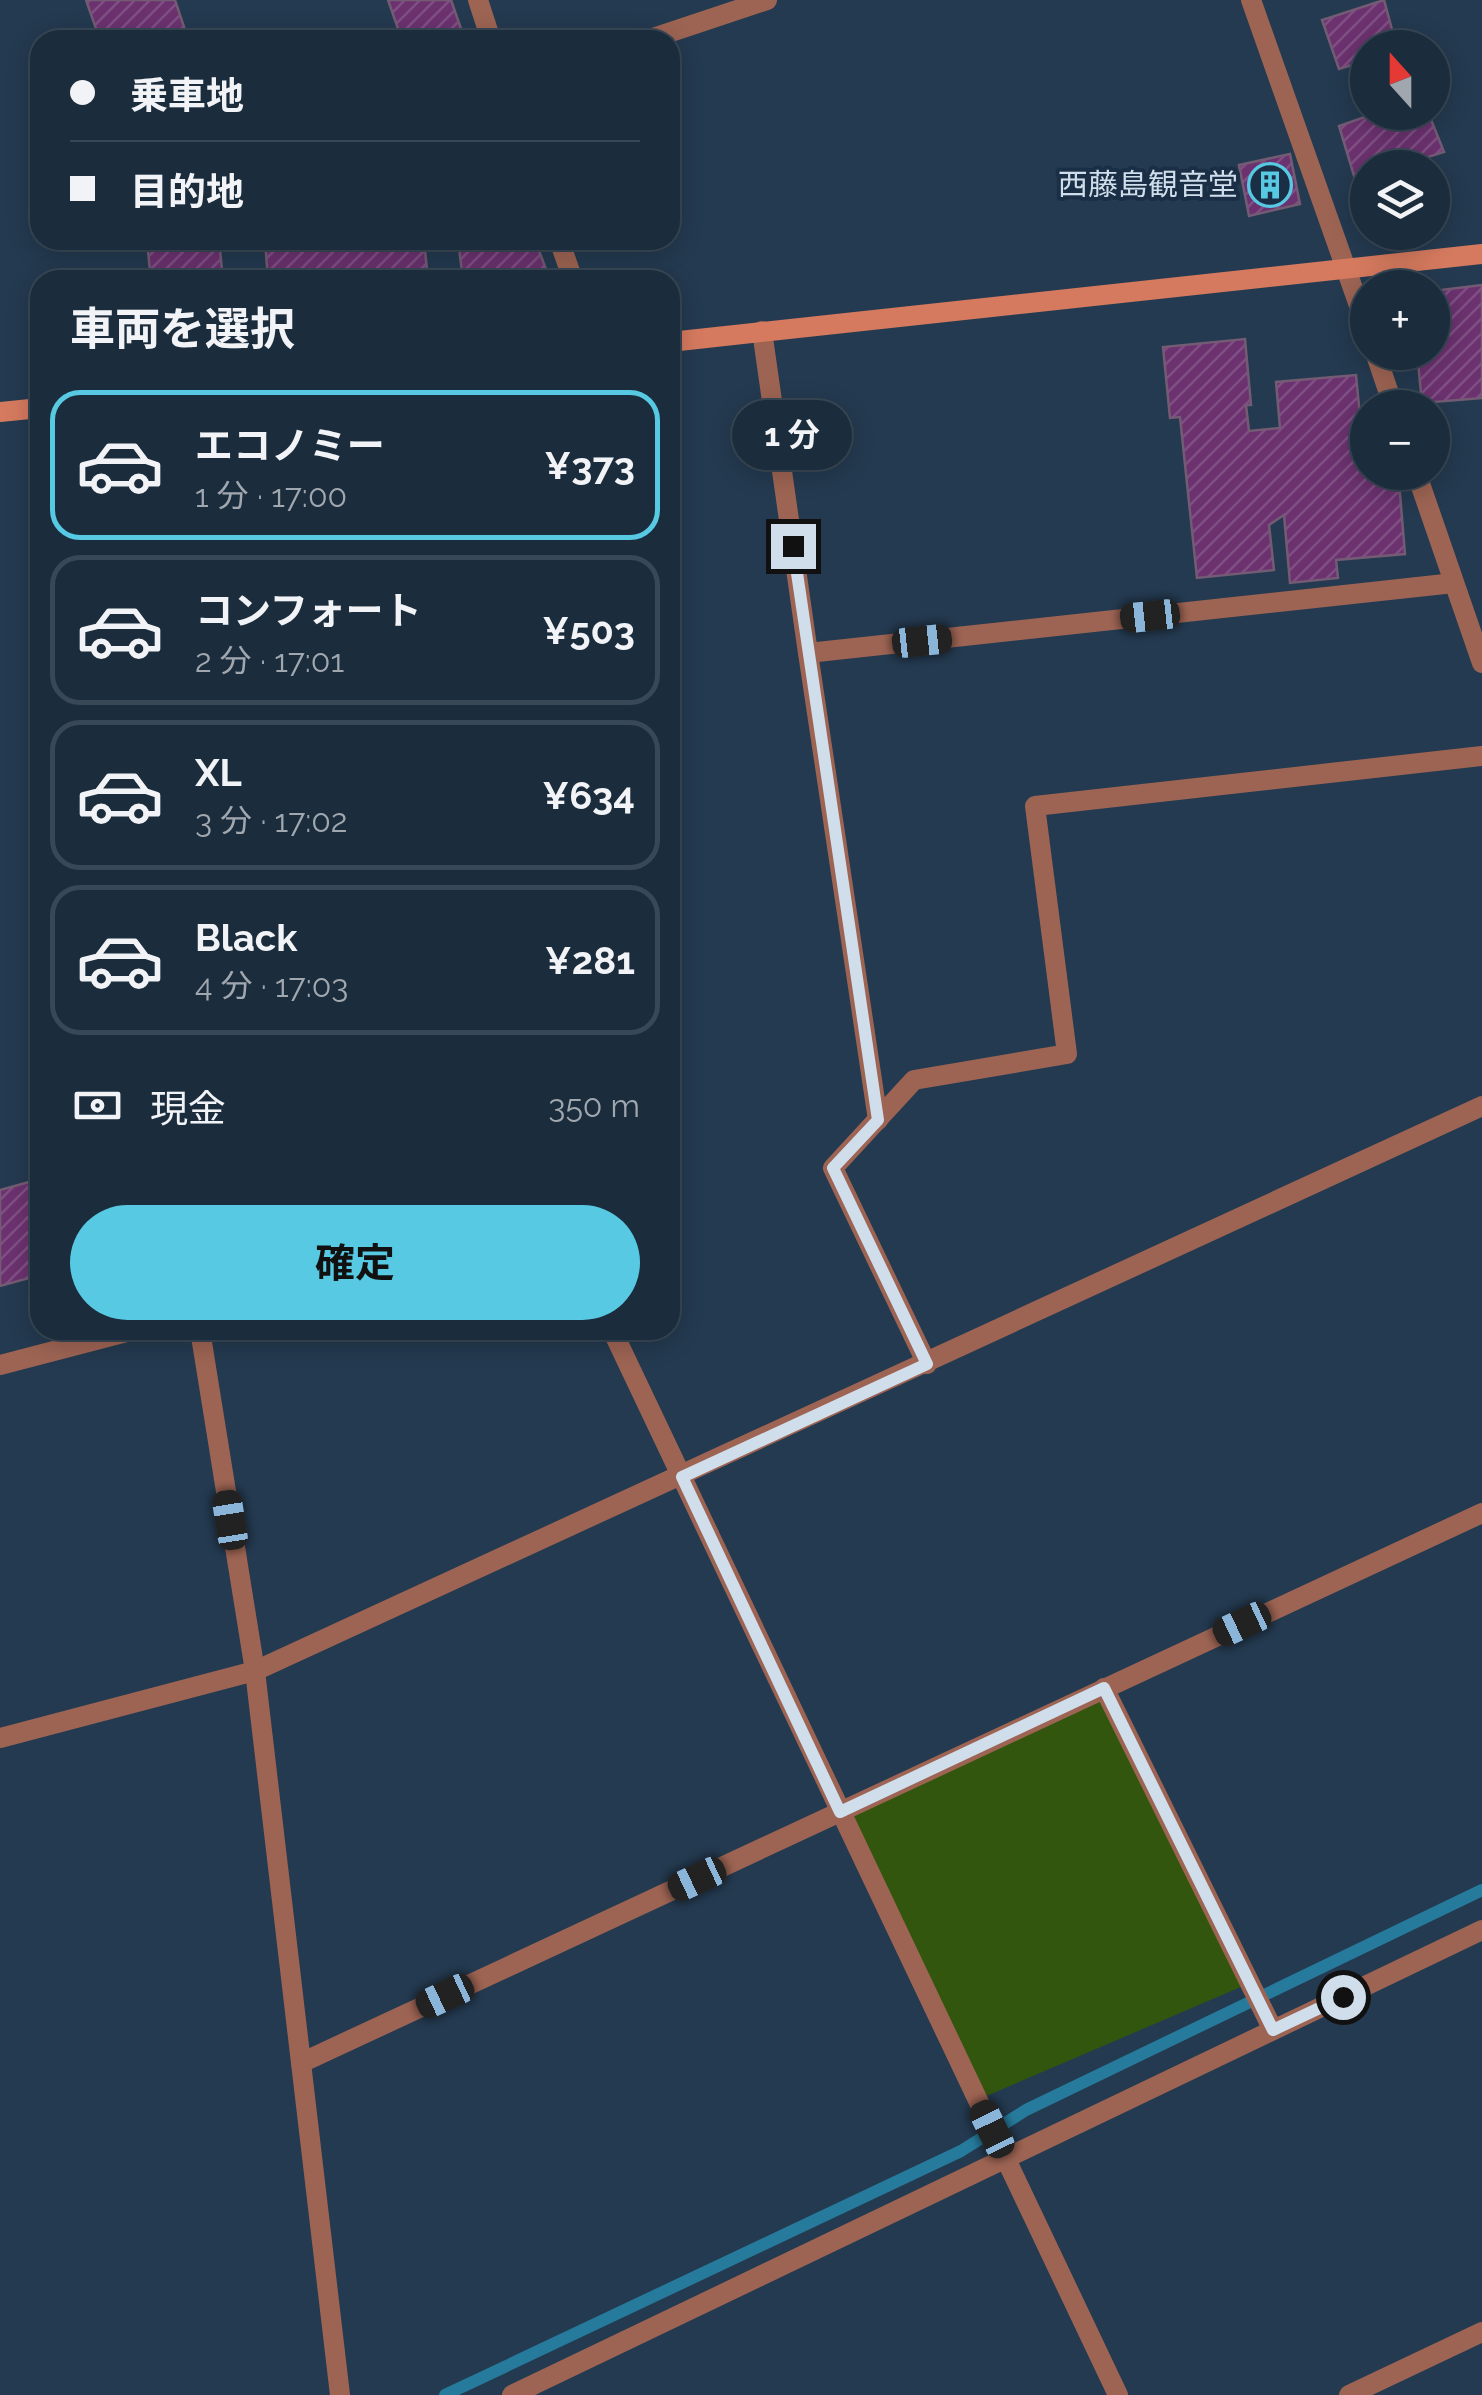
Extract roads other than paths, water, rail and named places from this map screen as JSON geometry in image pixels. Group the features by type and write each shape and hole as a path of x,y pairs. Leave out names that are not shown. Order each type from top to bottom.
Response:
{"street":[{"path":"478,0 488,30"},
{"path":"677,30 767,0"},
{"path":"1251,0 1350,279"},
{"path":"680,341 1482,254"},
{"path":"762,331 878,1120"},
{"path":"0,412 30,409"},
{"path":"1422,490 1482,663"},
{"path":"808,653 1454,583"},
{"path":"927,1364 833,1168 914,1080 1067,1054 1035,806 1482,756"},
{"path":"0,1738 255,1671 1482,1106"},
{"path":"0,1365 96,1340"},
{"path":"202,1340 255,1671 340,2395"},
{"path":"617,1340 1118,2395"},
{"path":"301,2063 1482,1513"},
{"path":"1104,1688 1273,2030"},
{"path":"512,2395 1482,1930"},
{"path":"1349,2395 1482,2332"}],"waterway":[{"path":"445,2395 961,2151 1026,2110 1482,1890"}],"place":[{"name":"西藤島観音堂","path":"1270,185"}]}
